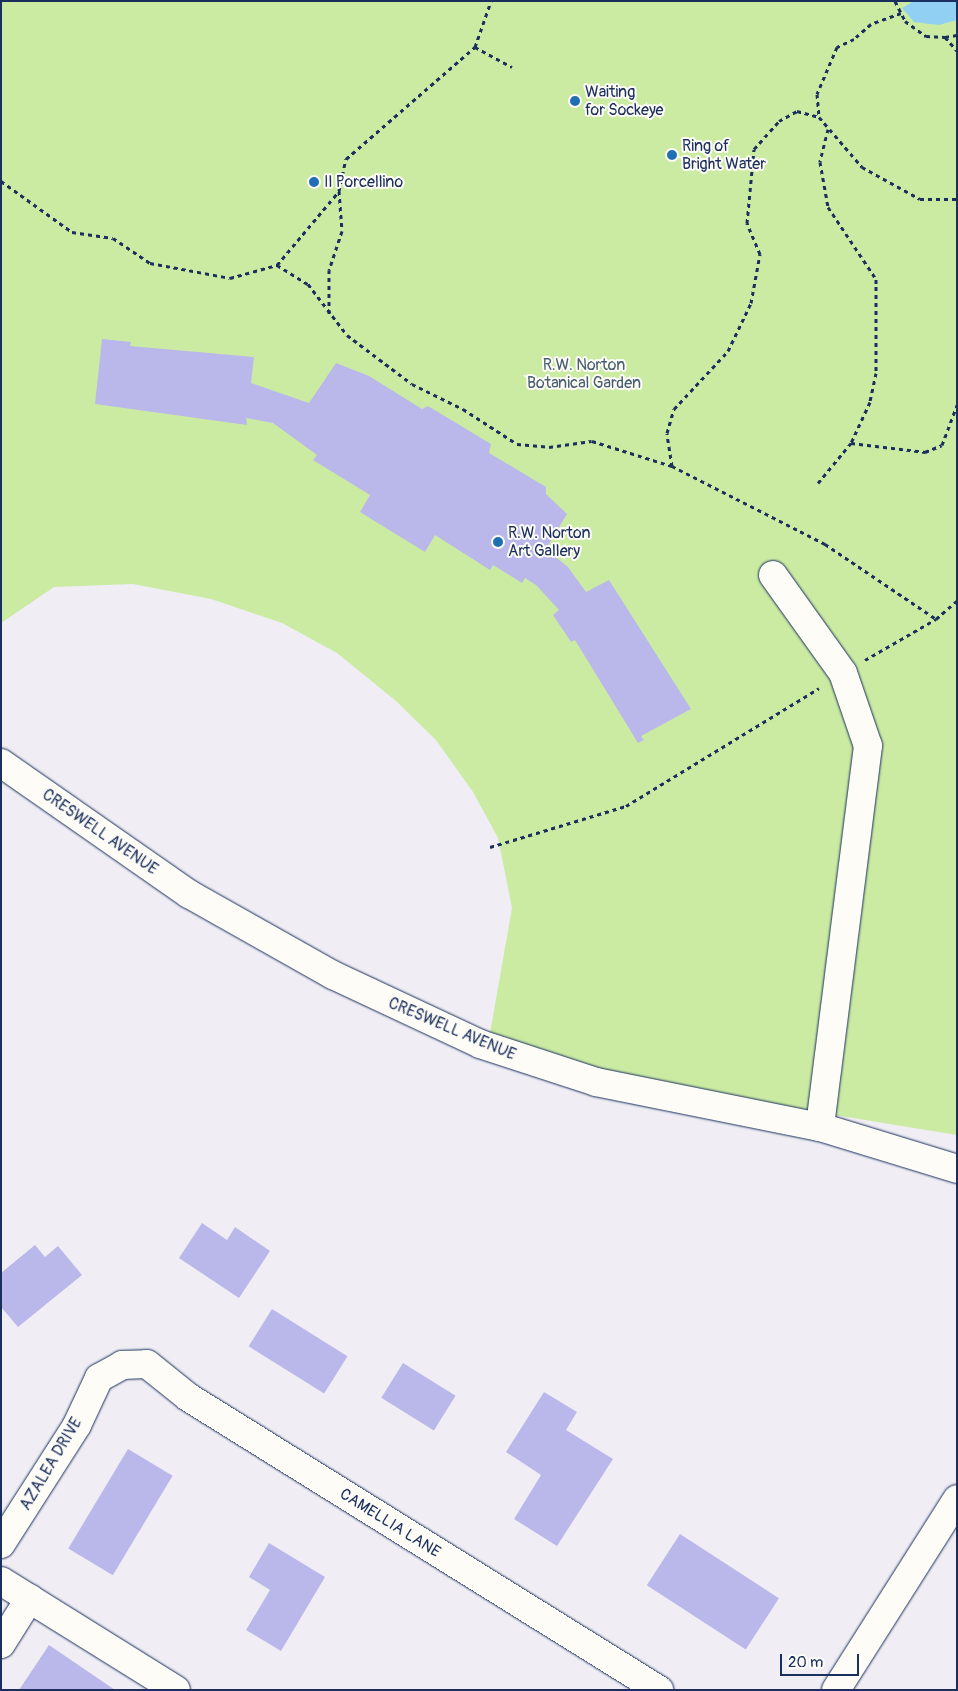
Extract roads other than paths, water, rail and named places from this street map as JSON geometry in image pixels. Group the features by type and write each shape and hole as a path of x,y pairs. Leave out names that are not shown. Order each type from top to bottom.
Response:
{"street":[{"path":"773,575 843,673 868,746 820,1127"},
{"name":"CRESWELL AVENUE","path":"1,763 188,894 333,975 480,1044 596,1082 820,1127 957,1169"},
{"name":"CAMELLIA LANE","path":"122,1365 147,1364 166,1375 188,1397 659,1690"},
{"name":"AZALEA DRIVE","path":"1,1544 77,1425 99,1378 122,1365"},
{"path":"836,1690 957,1499"},
{"path":"1,1580 176,1690"},
{"path":"1,1644 30,1598"}],"water":[{"path":"914,1 957,1 957,20 939,25 914,22 902,8"}],"place":[{"name":"Waiting for Sockeye","path":"575,101"},
{"name":"Ring of Bright Water","path":"672,155"},
{"name":"Il Porcellino","path":"314,182"},
{"name":"R.W. Norton Art Gallery","path":"498,542"}],"park label":[{"name":"R.W. Norton Botanical Garden","path":"584,374"}]}
